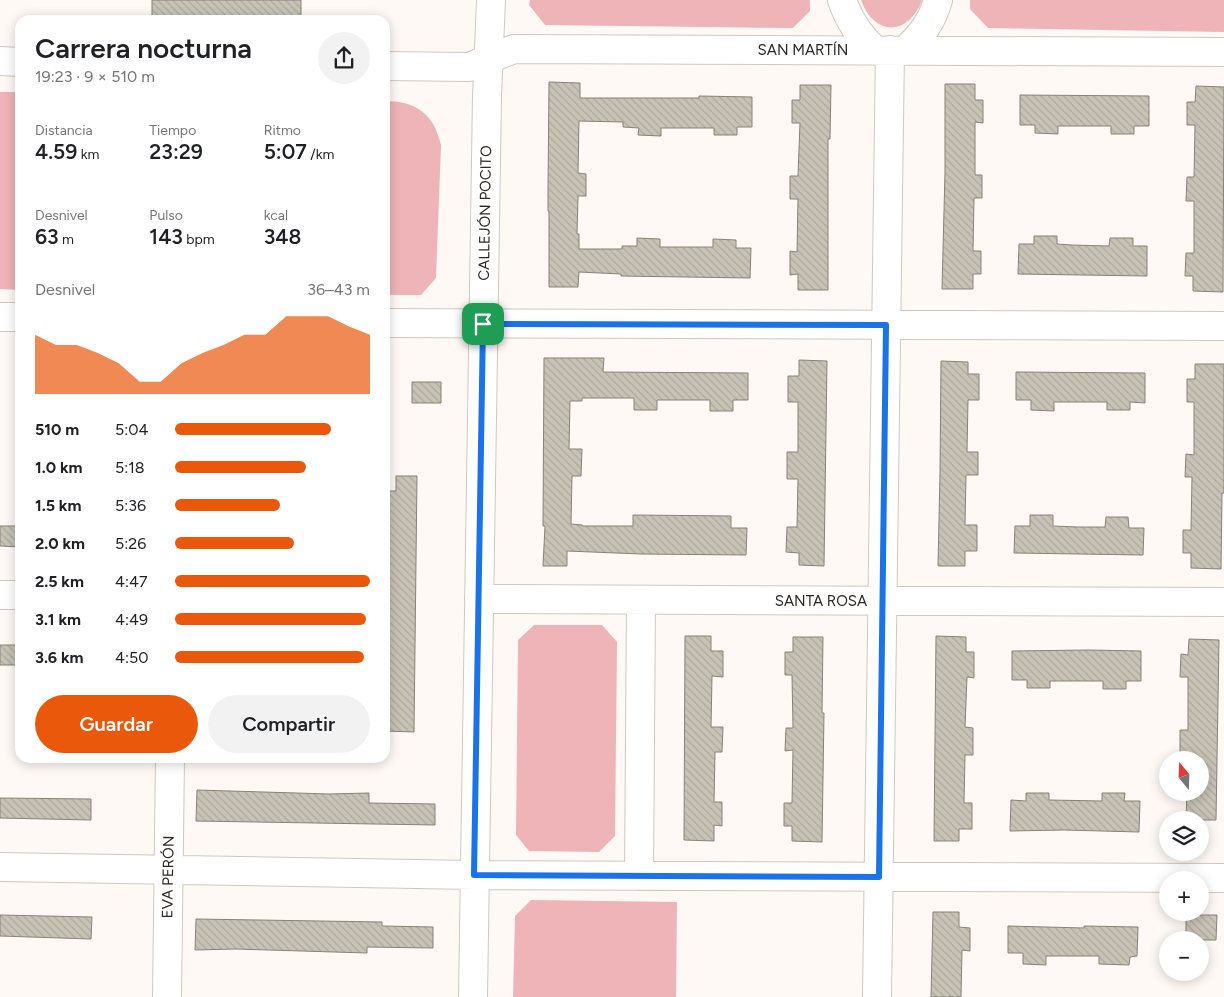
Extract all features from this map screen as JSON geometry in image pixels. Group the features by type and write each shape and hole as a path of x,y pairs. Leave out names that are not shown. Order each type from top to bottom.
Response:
{"street":[{"name":"CALLEJÓN POCITO","path":"473,997 486,106 491,0"},
{"path":"842,0 848,16 868,44 890,51 915,41 927,27 938,0"},
{"name":"SAN MARTÍN","path":"390,66 468,67 514,49 1224,52"},
{"path":"877,997 890,51"},
{"path":"0,61 15,62"},
{"path":"0,317 15,318"},
{"path":"390,323 1224,326"},
{"path":"0,595 15,595"},
{"name":"SANTA ROSA","path":"479,599 1224,602"},
{"path":"638,876 641,600"},
{"name":"EVA PERÓN","path":"167,997 170,763"},
{"path":"0,867 474,875 1224,878"}],"shaded area":[{"path":"530,0 810,0 810,11 793,28 545,25 529,5"},
{"path":"861,0 922,0 916,12 909,20 900,26 892,27 883,26 874,21"},
{"path":"970,0 1224,0 1224,32 988,28 970,9"},
{"path":"0,92 15,92 15,290 0,289"},
{"path":"390,101 406,104 422,111 434,125 441,145 436,278 421,295 390,295"},
{"path":"534,625 602,625 617,642 615,836 599,852 529,851 516,835 518,640"},
{"path":"531,900 677,902 676,997 513,997 515,916"}],"building":[{"path":"152,0 301,0 301,15 152,15"},
{"path":"549,82 580,83 580,98 752,97 752,127 737,127 737,135 714,135 714,128 661,128 661,136 638,135 639,128 623,127 623,122 579,121 578,173 586,174 586,196 578,196 577,234 579,234 579,249 622,249 622,246 637,246 637,238 660,239 660,247 713,247 713,239 736,240 736,248 751,248 750,278 621,276 621,274 579,272 578,287 549,287"},
{"path":"945,84 975,84 975,100 983,100 983,123 975,122 975,175 982,175 982,198 974,198 973,251 981,251 981,274 973,274 973,289 942,289"},
{"path":"800,85 831,85 830,139 828,139 828,290 798,290 798,274 790,275 790,251 797,252 798,199 790,199 790,176 798,176 800,123 792,123 792,100 800,100"},
{"path":"1196,86 1224,87 1223,292 1193,291 1193,276 1185,276 1186,253 1194,253 1194,201 1186,201 1187,177 1194,177 1195,125 1187,125 1187,102 1195,102"},
{"path":"1020,95 1149,96 1149,126 1134,126 1134,134 1111,134 1111,126 1058,126 1058,134 1035,133 1035,125 1020,125"},
{"path":"1034,236 1057,236 1057,244 1109,246 1110,238 1133,238 1133,246 1147,246 1147,276 1018,274 1019,244 1034,244"},
{"path":"544,358 604,358 603,372 748,373 748,400 733,400 733,411 710,411 710,400 657,400 657,410 634,410 634,398 582,398 582,401 570,401 569,449 582,449 581,476 572,476 571,524 582,526 633,526 633,515 731,516 731,528 747,528 746,555 567,551 567,566 543,566 545,526 543,526"},
{"path":"799,360 827,361 824,566 799,565 799,553 786,552 787,527 797,527 798,479 787,479 787,452 798,452 798,402 788,402 788,376 799,376"},
{"path":"941,361 968,362 968,374 979,374 979,400 968,400 967,452 978,452 978,475 966,475 965,525 977,525 977,551 965,551 965,566 938,566"},
{"path":"1195,364 1224,364 1224,493 1222,493 1221,569 1191,568 1191,553 1183,553 1183,530 1191,530 1192,477 1185,477 1186,454 1194,455 1194,402 1187,402 1187,379 1195,379"},
{"path":"1016,372 1145,373 1145,403 1130,402 1130,410 1107,410 1107,402 1054,402 1054,411 1031,410 1031,400 1016,400"},
{"path":"412,382 441,382 441,403 412,403"},
{"path":"396,476 417,476 414,732 390,731 390,491 396,491"},
{"path":"1030,515 1053,515 1053,526 1077,527 1105,527 1106,517 1128,517 1129,528 1144,528 1143,555 1014,553 1015,526 1030,526"},
{"path":"0,526 15,526 15,547 0,546"},
{"path":"685,636 711,636 711,651 723,651 723,677 712,676 711,727 723,727 722,752 715,752 714,802 722,802 722,826 714,825 714,841 684,840"},
{"path":"936,636 966,637 966,652 974,652 974,678 967,677 965,727 973,728 973,755 965,755 964,803 972,803 972,829 959,829 959,841 934,841"},
{"path":"793,637 823,637 822,842 792,841 792,826 784,826 784,803 792,803 793,750 785,751 786,728 793,728 792,675 785,675 785,652 793,652"},
{"path":"1189,639 1219,640 1216,820 1209,820 1209,811 1186,811 1187,801 1209,801 1209,751 1180,751 1180,730 1188,730 1188,677 1180,677 1181,654 1188,655"},
{"path":"0,645 15,645 15,665 0,665"},
{"path":"1012,651 1141,651 1141,681 1126,681 1126,689 1103,689 1103,681 1050,681 1050,688 1027,688 1027,680 1012,680"},
{"path":"197,790 329,794 369,793 369,803 435,804 435,825 196,821"},
{"path":"1026,793 1049,793 1049,800 1102,801 1102,793 1125,793 1124,801 1140,801 1139,832 1010,831 1011,800 1026,801"},
{"path":"0,798 91,799 91,820 0,818"},
{"path":"933,912 959,912 959,927 970,928 970,951 962,950 961,997 931,997"},
{"path":"0,915 92,917 91,939 0,936"},
{"path":"1209,915 1217,915 1216,940 1209,940 1209,931 1186,931 1186,921 1209,921"},
{"path":"196,919 382,922 382,926 433,927 433,948 367,947 367,953 235,949 195,950"},
{"path":"1008,926 1138,927 1137,956 1130,957 1129,965 1099,964 1099,956 1046,956 1046,965 1023,964 1023,953 1008,953"}],"route":[{"path":"483,324 886,325 879,877 474,875 483,324"}]}
